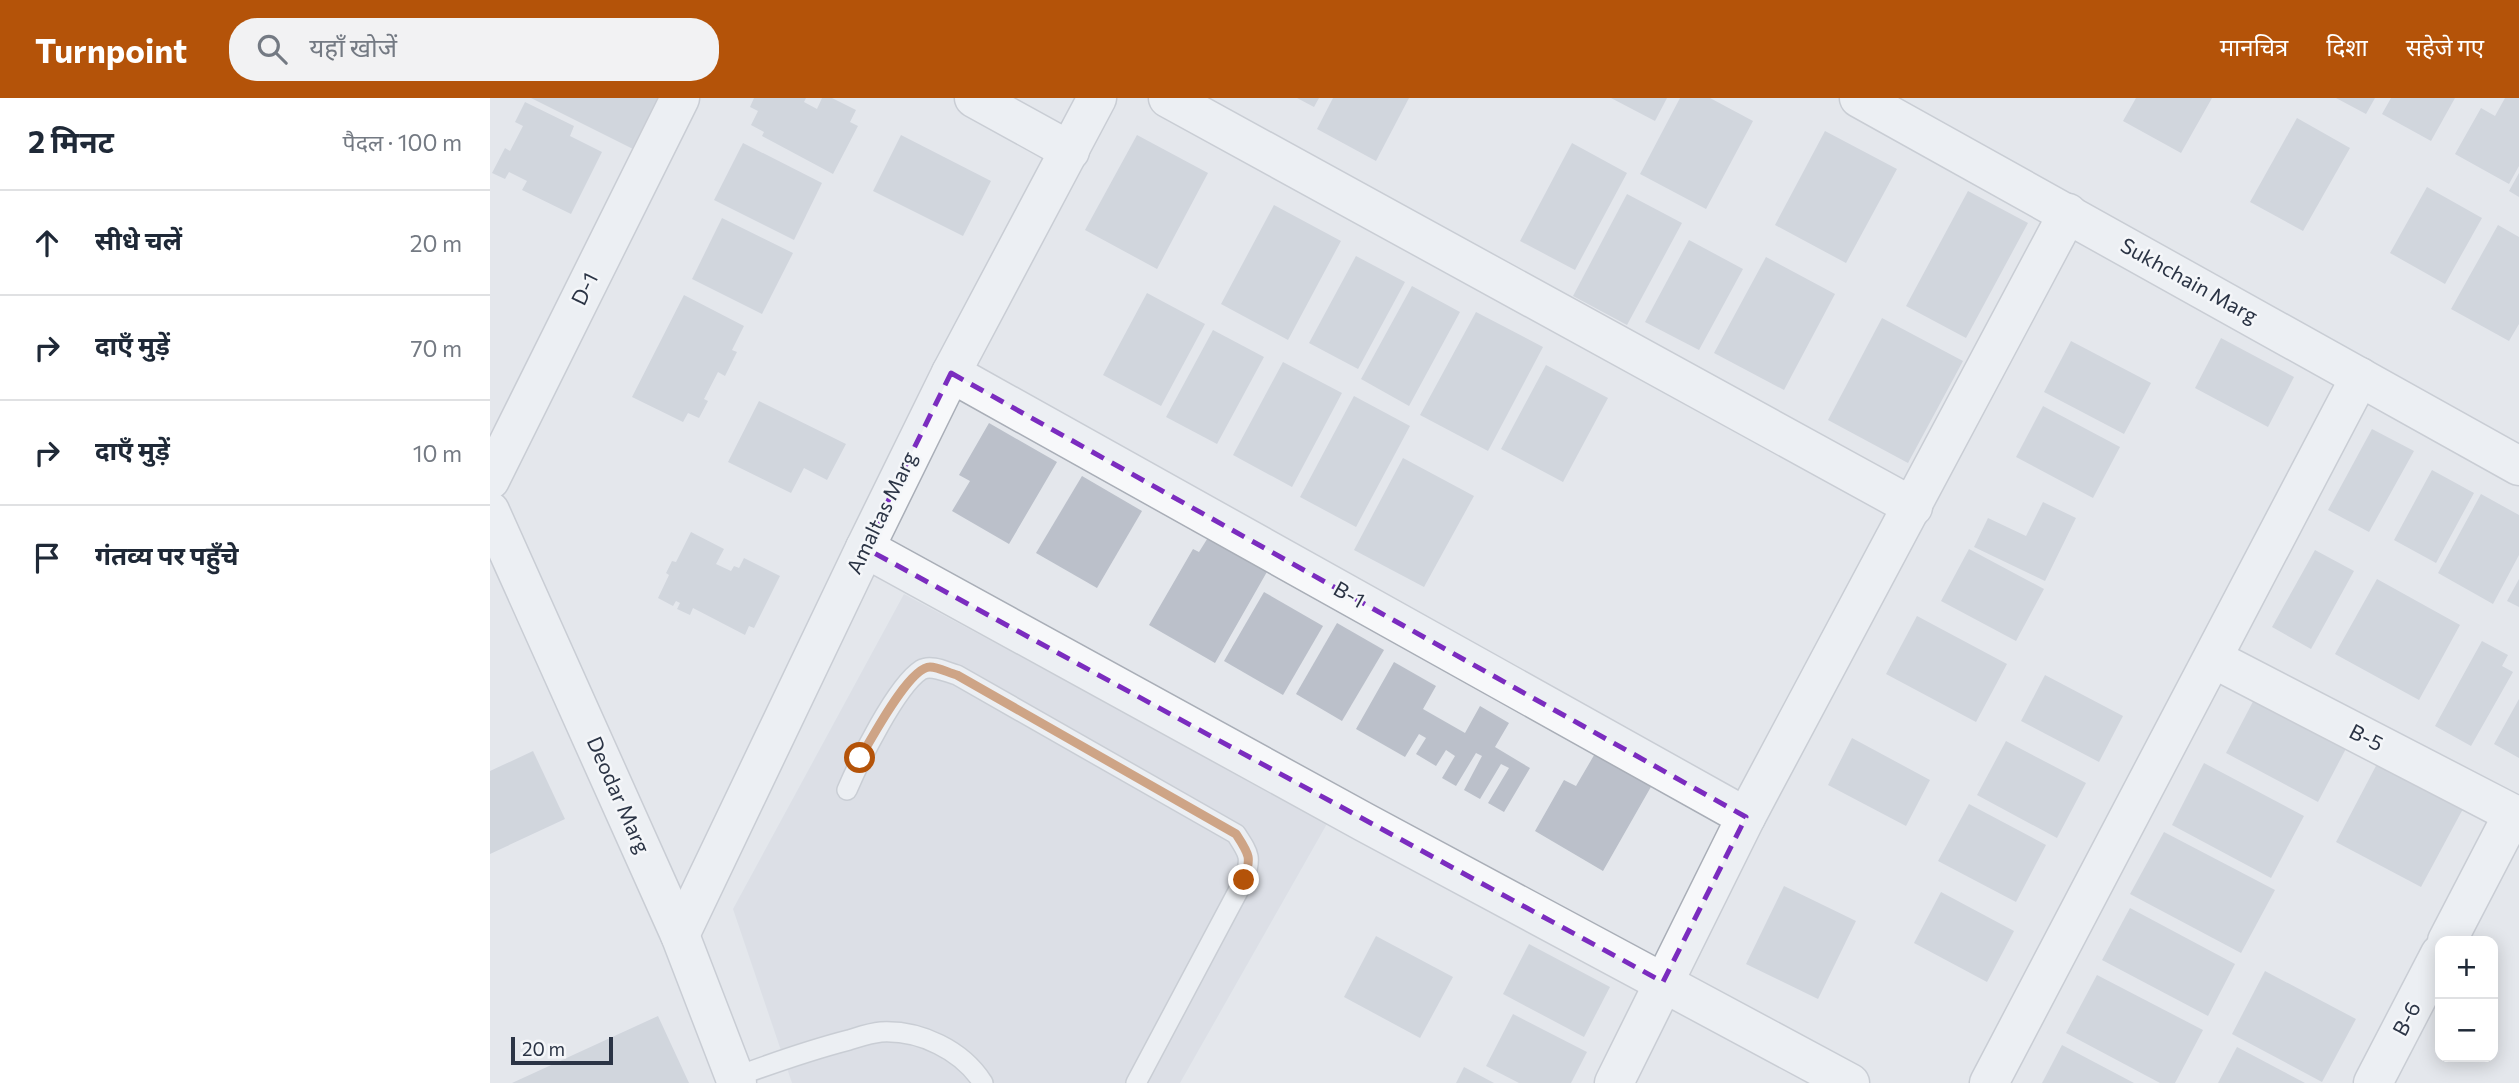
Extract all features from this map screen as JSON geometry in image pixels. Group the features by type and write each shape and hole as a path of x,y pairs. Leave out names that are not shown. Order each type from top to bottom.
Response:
{"street":[{"name":"D-1","path":"490,480 680,98"},
{"path":"974,98 1070,151"},
{"name":"Amaltas Marg","path":"680,934 951,373 1097,98"},
{"path":"1168,98 1913,507"},
{"name":"Sukhchain Marg","path":"1859,98 2519,466"},
{"path":"1614,1083 1746,817 2068,213"},
{"name":"B-1","path":"951,373 1746,817"},
{"path":"1989,1083 2360,377"},
{"name":"Deodar Marg","path":"490,511 680,934 736,1080"},
{"path":"865,548 1339,808 1850,1083"},
{"name":"B-5","path":"2214,659 2516,816"},
{"path":"2450,936 2516,816"},
{"name":"B-6","path":"2373,1083 2435,964"}],"lane":[{"path":"846,790 860,758 892,706 921,670 930,667 957,675 1236,834 1249,853 1250,864 1244,880 1136,1083"},
{"path":"736,1080 815,1048 878,1032 890,1032 924,1038 943,1046 972,1067 983,1083"}],"highlighted area":[{"path":"951,373 1746,817 1663,982 865,548"}],"shaded area":[{"path":"904,594 1328,822 1180,1083 792,1083 733,909"}],"building":[{"path":"531,98 661,98 635,150"},
{"path":"754,98 806,98 804,102 817,109 822,98 832,98 856,110 850,122 858,126 833,174 762,136 764,132 751,125 758,111 750,107"},
{"path":"1297,98 1319,98 1314,107"},
{"path":"1333,98 1409,98 1376,161 1317,129"},
{"path":"1611,98 1667,98 1655,121"},
{"path":"1680,98 1710,98 1753,121 1706,209 1640,174"},
{"path":"2136,98 2212,98 2181,153 2123,121"},
{"path":"2336,98 2375,98 2366,114"},
{"path":"2391,98 2455,98 2431,141 2382,114"},
{"path":"2505,98 2519,98 2519,166 2509,184 2455,154 2481,108 2495,116"},
{"path":"525,102 574,126 570,136 602,152 571,214 522,190 527,181 509,172 505,179 492,173 505,148 510,151 523,126 515,122"},
{"path":"2297,118 2350,148 2303,231 2250,202"},
{"path":"1825,131 1897,169 1846,263 1775,225"},
{"path":"901,135 991,181 963,236 873,191"},
{"path":"1137,135 1208,173 1157,269 1085,230"},
{"path":"743,143 822,183 794,240 714,200"},
{"path":"1572,143 1627,173 1575,270 1520,241"},
{"path":"2519,173 2519,197 2509,191"},
{"path":"2427,187 2482,218 2445,284 2390,253"},
{"path":"1968,191 2028,223 1966,338 1906,306"},
{"path":"1627,194 1682,223 1627,325 1573,296"},
{"path":"1274,205 1341,241 1288,340 1221,304"},
{"path":"722,218 793,253 762,314 692,279"},
{"path":"2498,225 2519,237 2519,324 2509,341 2451,309"},
{"path":"1689,240 1743,269 1699,350 1645,322"},
{"path":"1356,256 1405,282 1358,369 1309,343"},
{"path":"1766,257 1835,294 1784,390 1714,353"},
{"path":"1412,286 1460,312 1409,406 1361,379"},
{"path":"1147,293 1205,324 1161,406 1103,375"},
{"path":"684,295 744,326 732,350 737,352 725,376 718,372 704,399 708,401 699,418 688,413 683,422 632,397"},
{"path":"1476,312 1543,347 1488,451 1420,415"},
{"path":"1882,318 1963,361 1908,463 1828,420"},
{"path":"1213,330 1264,357 1217,444 1166,417"},
{"path":"2221,338 2294,377 2268,427 2195,388"},
{"path":"2071,341 2151,383 2124,434 2044,392"},
{"path":"1283,362 1342,393 1292,487 1233,455"},
{"path":"1546,365 1608,398 1563,482 1501,449"},
{"path":"1354,396 1410,426 1356,527 1300,497"},
{"path":"759,401 846,444 827,480 804,468 791,493 728,462"},
{"path":"2043,406 2120,447 2093,498 2016,457"},
{"path":"989,423 1057,462 1009,544 952,511 970,481 959,475"},
{"path":"2372,429 2414,451 2369,532 2328,510"},
{"path":"1403,458 1474,496 1424,587 1354,550"},
{"path":"2432,470 2474,493 2436,563 2394,540"},
{"path":"1082,476 1142,511 1097,588 1036,553"},
{"path":"2481,494 2519,515 2519,555 2493,604 2438,573"},
{"path":"2043,502 2076,518 2045,581 1974,547 1988,518 2026,536"},
{"path":"691,532 724,549 716,564 731,571 734,566 739,568 744,558 780,576 754,628 749,626 745,635 693,608 690,615 677,609 680,603 676,601 673,606 658,598 669,575 666,573 672,561 676,562"},
{"path":"1209,536 1268,570 1215,663 1149,625 1193,549 1199,552"},
{"path":"1969,549 2044,589 2016,641 1941,601"},
{"path":"2315,550 2354,571 2311,649 2272,627"},
{"path":"2377,579 2460,625 2419,700 2335,654"},
{"path":"2519,579 2519,607 2507,601"},
{"path":"1264,592 1323,626 1283,695 1224,661"},
{"path":"1917,616 2007,664 1976,722 1886,674"},
{"path":"1337,623 1384,650 1342,721 1296,694"},
{"path":"2482,641 2508,655 2502,666 2513,672 2471,746 2435,726"},
{"path":"1394,662 1436,686 1423,709 1465,733 1480,706 1509,723 1495,747 1530,768 1504,812 1488,803 1509,768 1501,764 1480,799 1464,790 1482,756 1476,753 1456,786 1442,778 1455,756 1446,750 1436,766 1416,754 1426,738 1419,734 1405,757 1356,729"},
{"path":"2045,675 2123,716 2099,762 2021,721"},
{"path":"2258,692 2350,741 2318,802 2226,753"},
{"path":"2519,699 2519,758 2494,744"},
{"path":"1852,738 1930,780 1906,826 1828,785"},
{"path":"2006,741 2086,783 2057,838 1977,795"},
{"path":"1600,745 1656,778 1603,871 1535,831 1564,780 1576,786"},
{"path":"533,751 565,819 490,854 490,771"},
{"path":"2378,762 2464,807 2421,887 2336,842"},
{"path":"2204,763 2304,816 2271,878 2172,825"},
{"path":"1969,804 2046,845 2016,902 1938,861"},
{"path":"2164,832 2275,890 2241,953 2130,894"},
{"path":"1784,886 1856,921 1818,999 1746,964"},
{"path":"1941,892 2014,931 1987,982 1914,943"},
{"path":"2130,908 2235,964 2208,1016 2102,960"},
{"path":"1376,936 1453,977 1420,1038 1344,997"},
{"path":"1529,944 1610,987 1584,1037 1503,994"},
{"path":"2265,971 2356,1019 2322,1082 2232,1034"},
{"path":"2097,975 2203,1030 2175,1083 2160,1083 2066,1033"},
{"path":"1513,1014 1587,1052 1571,1083 1519,1083 1486,1066"},
{"path":"658,1016 689,1083 512,1083"},
{"path":"2062,1045 2134,1083 2042,1083"},
{"path":"2237,1047 2305,1083 2218,1083"},
{"path":"1464,1067 1494,1083 1456,1083"}],"route":[{"path":"860,758 892,706 921,670 930,667 957,675 1236,834 1249,853 1250,864 1244,880"}]}
